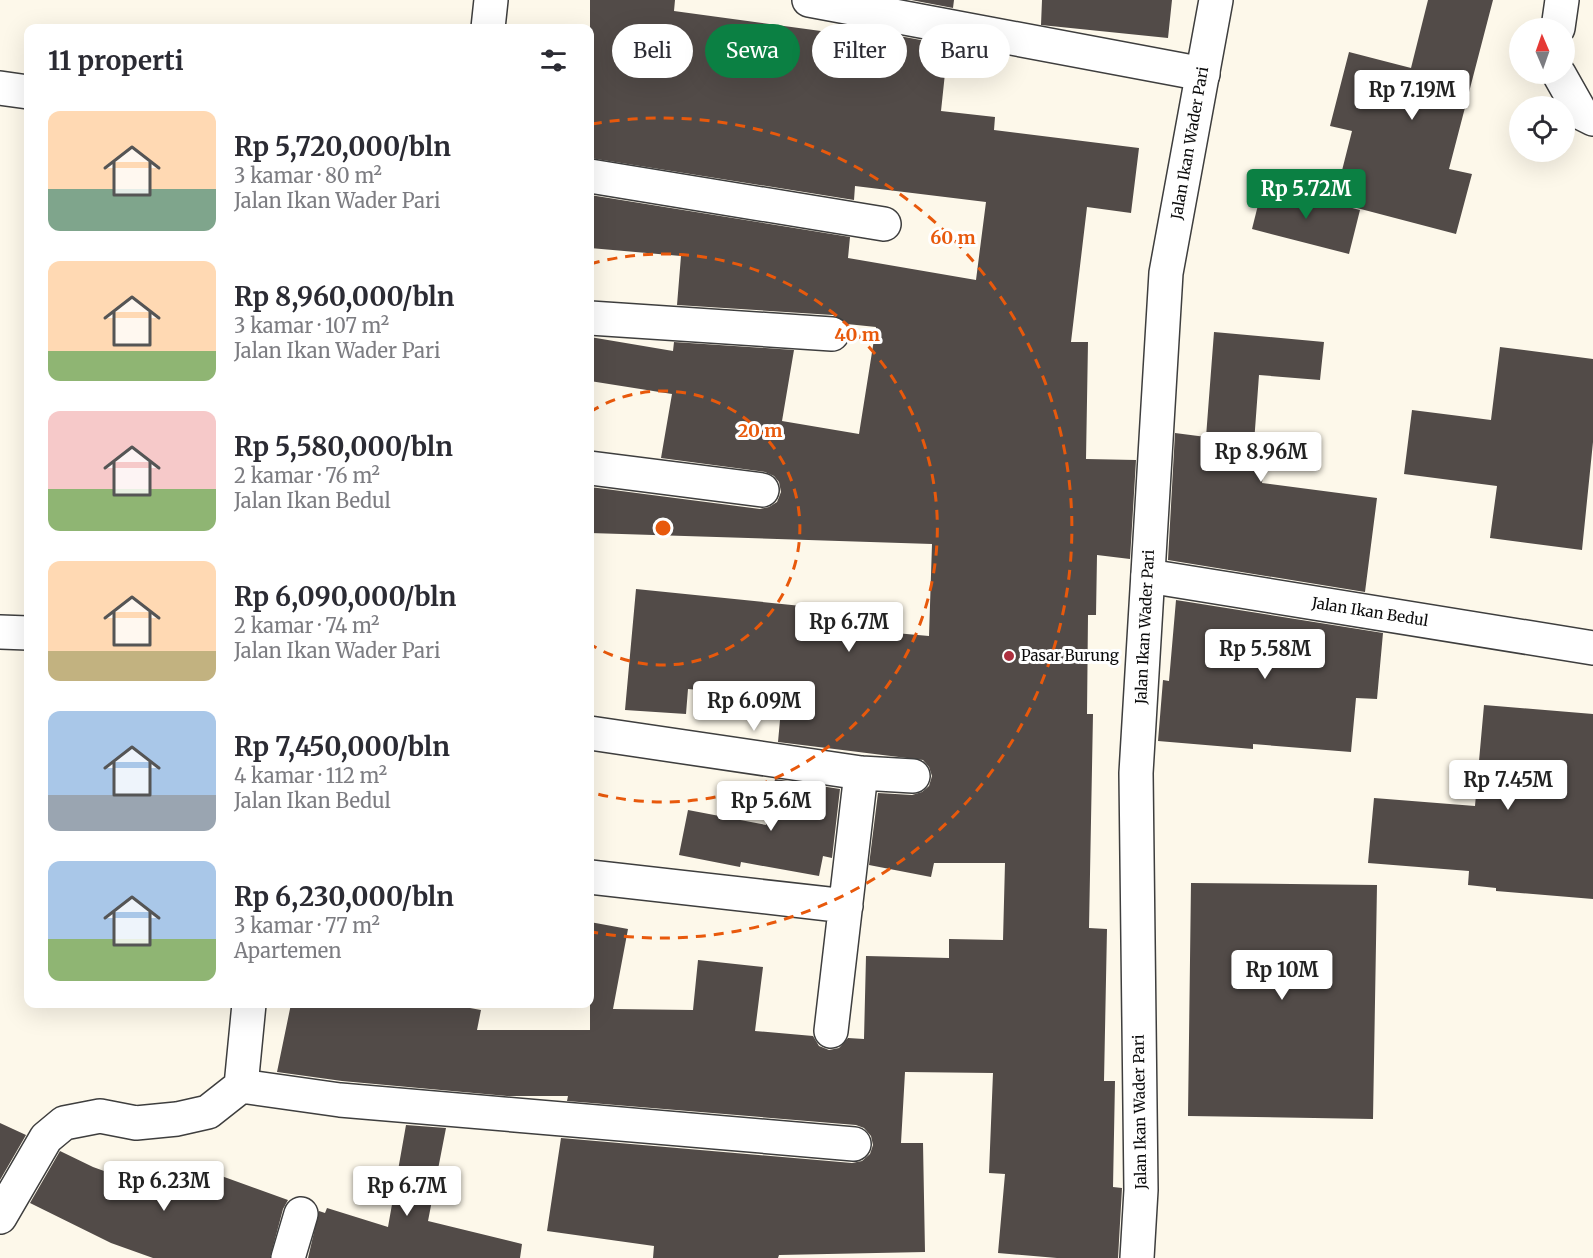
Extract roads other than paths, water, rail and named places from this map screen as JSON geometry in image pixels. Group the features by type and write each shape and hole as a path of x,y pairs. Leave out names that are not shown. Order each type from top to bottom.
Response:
{"street":[{"path":"488,24 491,0"},
{"path":"809,0 1203,74"},
{"name":"Jalan Ikan Wader Pari","path":"1137,1258 1141,1191 1136,773 1166,273 1216,0"},
{"path":"1559,18 1562,0"},
{"path":"1565,84 1581,113 1593,119"},
{"path":"0,88 24,91"},
{"path":"594,177 884,224"},
{"path":"594,318 832,334"},
{"path":"594,469 762,490"},
{"name":"Jalan Ikan Bedul","path":"1148,576 1593,648"},
{"path":"0,632 24,633"},
{"path":"594,734 861,773 914,776"},
{"path":"831,1031 861,773"},
{"path":"594,877 846,906"},
{"path":"2,1210 46,1138 64,1123 100,1116 136,1123 177,1119 208,1112 241,1086 249,1008"},
{"path":"241,1086 340,1100 854,1144"},
{"path":"288,1258 301,1214"}],"place":[{"name":"Pasar Burung","path":"1009,656"}]}
